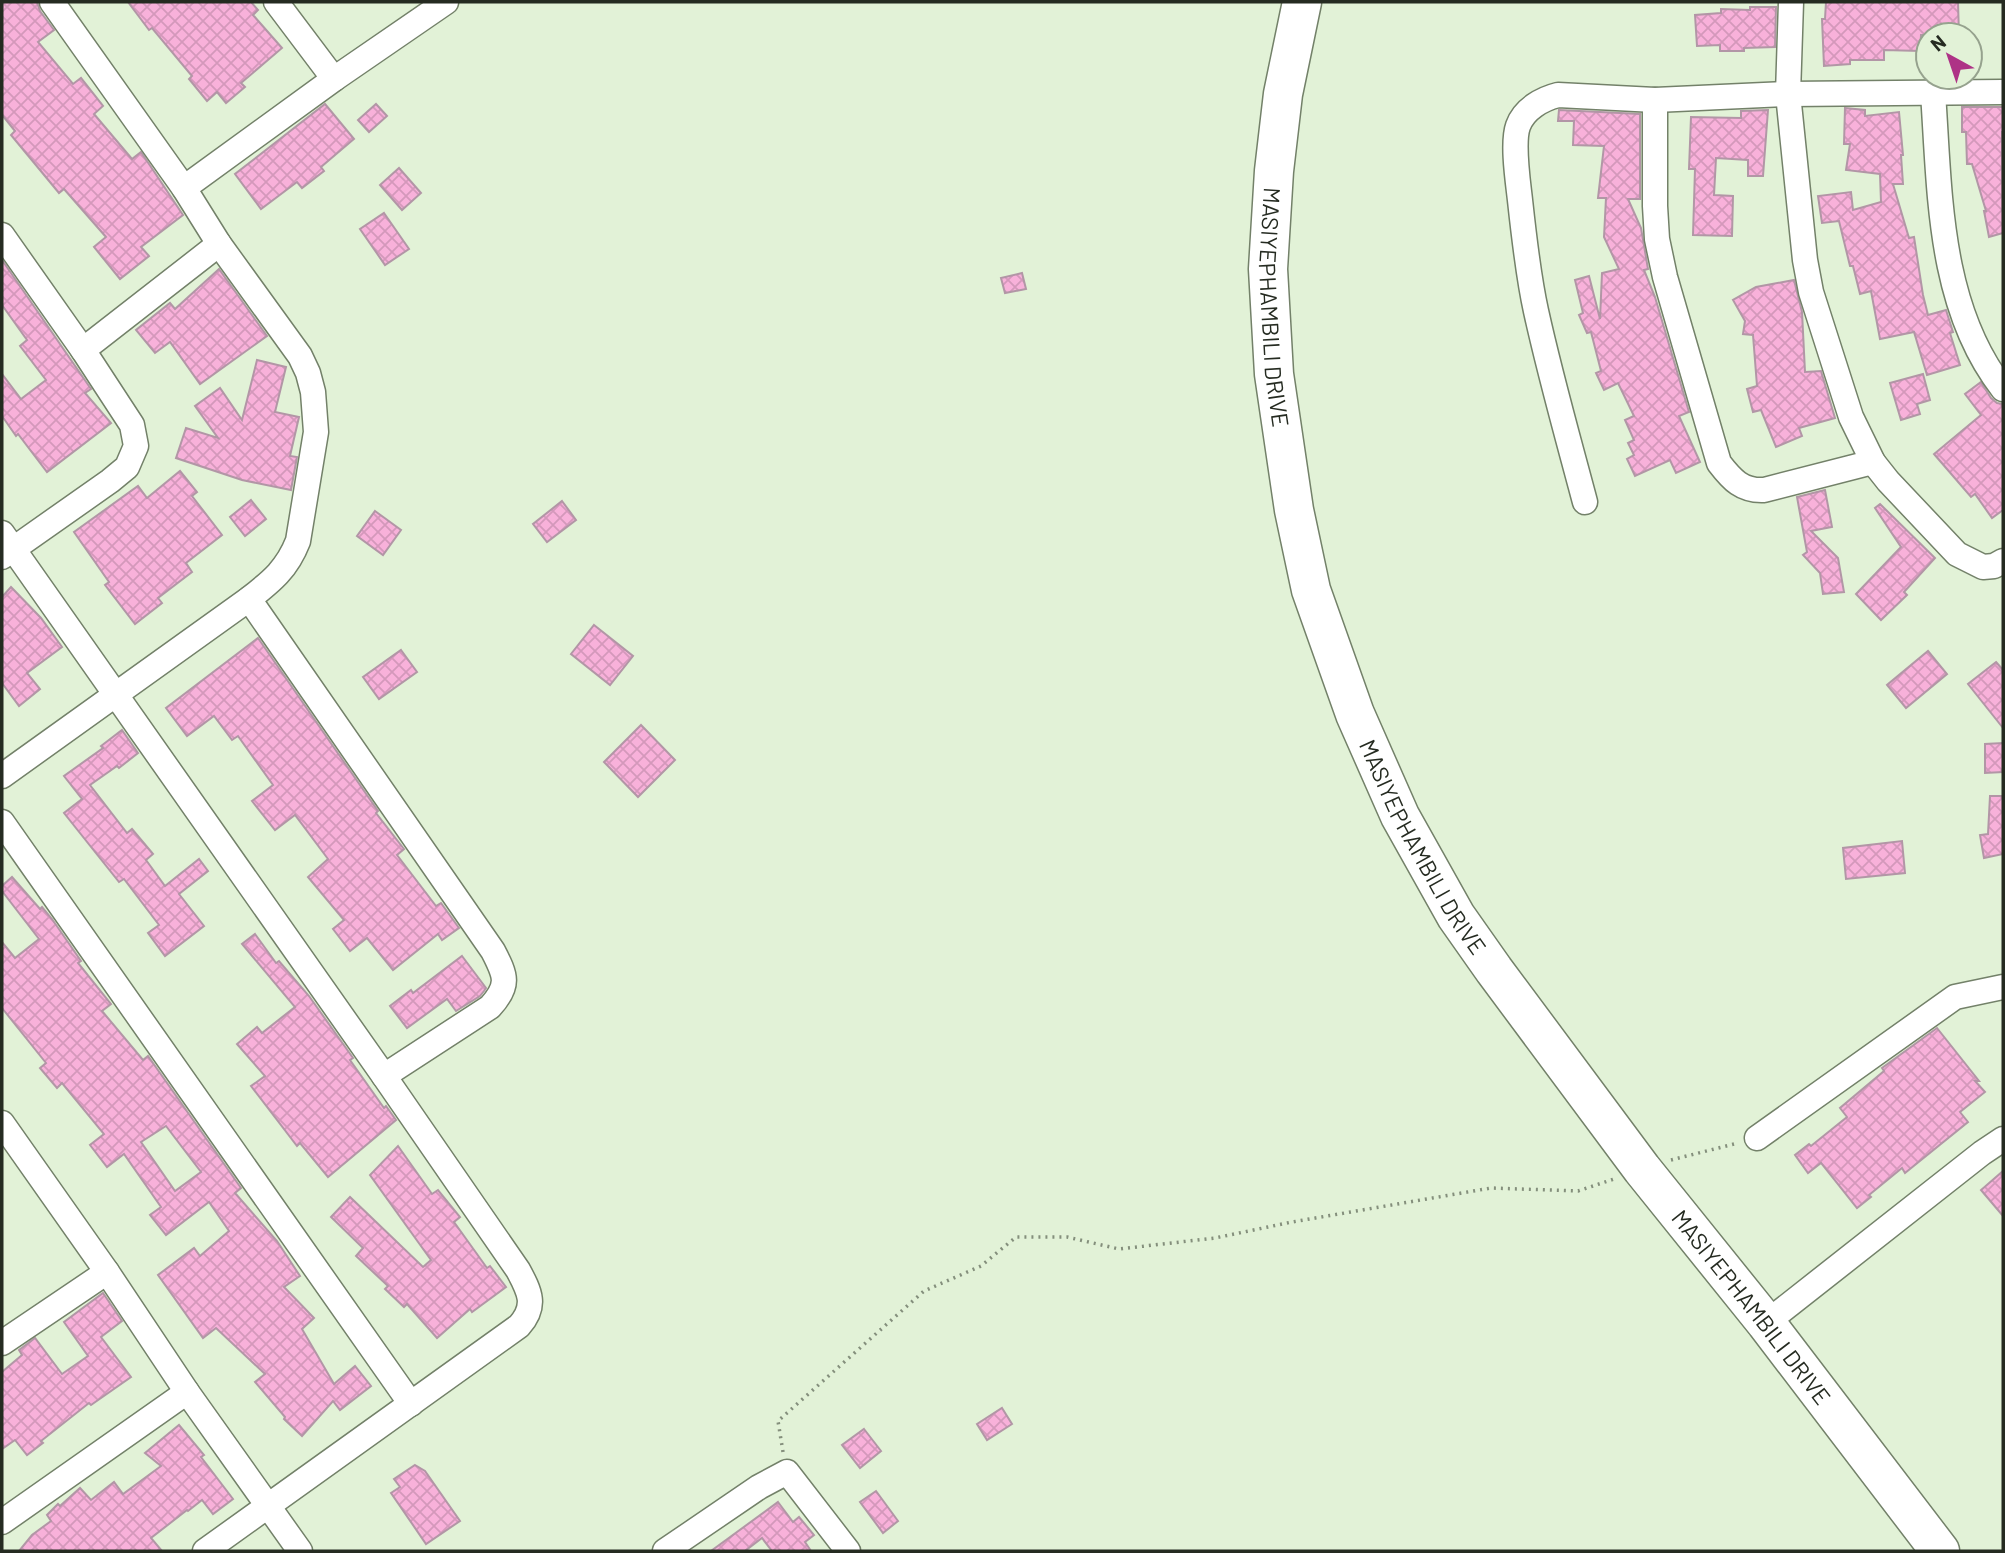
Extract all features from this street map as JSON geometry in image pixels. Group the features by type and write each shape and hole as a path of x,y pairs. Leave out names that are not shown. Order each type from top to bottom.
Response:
{"main road":[{"name":"MASIYEPHAMBILI DRIVE","path":"1302,2 1283,94 1273,172 1268,269 1274,374 1294,510 1311,590 1355,714 1401,816 1456,916 1493,970 1642,1169 1766,1323 1940,1551"}],"street":[{"path":"2,776 249,599 283,569 292,557 298,541 316,432 313,392 300,356 52,2"},
{"path":"276,2 334,79"},
{"path":"184,188 446,2"},
{"path":"1791,2 1788,94 1805,260 1811,292 1851,417 1873,461 1888,481 1957,554 1983,567 1994,566 2003,561"},
{"path":"1585,502 1535,309 1517,178 1517,134 1523,116 1546,98 1558,95 1656,100 1788,94 2003,92"},
{"path":"1933,93 1941,201 1955,288 1964,318 1994,377 2003,389"},
{"path":"1656,100 1654,206 1657,239 1665,277 1719,463 1730,477 1752,490 1764,490 1873,461"},
{"path":"2,235 132,425 135,446 127,467 110,481 5,546 116,695 384,1076 518,1270 530,1295 530,1311 519,1326 205,1551"},
{"path":"83,350 219,244"},
{"path":"249,599 493,951 504,978 504,987 490,1007 384,1076"},
{"path":"2,822 411,1404"},
{"path":"1757,1139 1955,997 2003,987"},
{"path":"2,1122 300,1551"},
{"path":"1766,1323 2003,1139"},
{"path":"2,1343 107,1272"},
{"path":"2,1522 187,1392"},
{"path":"666,1551 759,1487 787,1472 848,1551"}],"path":[{"path":"787,1472 778,1420 924,1291 981,1266 1016,1237 1067,1237 1119,1249 1201,1240 1491,1188 1578,1191 1693,1154 1757,1139"}],"building":[{"path":"2,2 37,2 40,11 54,30 38,42 73,84 81,78 103,106 94,114 132,159 141,152 183,215 141,247 149,256 120,279 94,247 106,237 64,189 59,193 11,135 15,131 2,115"},
{"path":"128,2 251,2 258,10 253,15 282,48 241,83 245,87 226,103 217,92 207,101 189,79 192,76 152,28 149,30"},
{"path":"1826,2 1958,2 1959,21 1914,21 1914,51 1884,50 1884,60 1850,60 1850,64 1824,66 1822,19 1825,19"},
{"path":"1750,7 1776,7 1775,47 1720,51 1720,45 1697,46 1695,15 1721,13 1721,9 1750,10"},
{"path":"325,104 354,139 321,167 324,171 302,188 297,182 261,209 235,174"},
{"path":"376,104 387,116 369,132 358,120"},
{"path":"1962,107 2003,107 2003,233 1989,237 1986,211 1972,164 1967,164 1966,132 1962,132"},
{"path":"1845,108 1865,110 1865,116 1899,112 1903,184 1893,184 1909,238 1914,237 1928,315 1946,310 1960,365 1927,375 1914,332 1880,339 1871,291 1860,294 1839,221 1822,223 1818,196 1851,192 1853,210 1881,202 1880,174 1846,170 1850,144 1844,144"},
{"path":"1559,110 1640,114 1640,199 1628,199 1641,228 1648,269 1644,270 1655,297 1689,412 1679,416 1700,462 1676,473 1670,460 1635,476 1627,459 1634,455 1628,443 1634,440 1625,420 1634,416 1618,383 1604,390 1596,373 1601,371 1591,332 1587,333 1579,315 1583,313 1575,280 1589,276 1600,319 1602,273 1619,269 1604,237 1606,198 1598,198 1604,146 1573,145 1574,121 1558,121"},
{"path":"1768,110 1763,176 1748,176 1748,160 1716,158 1714,195 1733,196 1732,236 1693,235 1695,169 1689,169 1691,117 1741,118 1741,111"},
{"path":"399,168 421,193 402,210 380,185"},
{"path":"384,213 409,249 385,265 360,229"},
{"path":"2,260 91,389 85,393 111,423 47,472 2,416 2,374 21,399 46,380 20,346 27,340 2,305"},
{"path":"219,269 267,336 200,384 170,342 155,353 136,330 170,303 175,309"},
{"path":"1022,273 1026,289 1005,293 1001,278"},
{"path":"1794,280 1802,312 1805,372 1821,371 1835,418 1799,428 1802,436 1776,447 1761,410 1753,412 1747,389 1757,386 1753,335 1743,334 1745,321 1733,300 1756,287"},
{"path":"257,360 286,367 275,412 299,417 290,456 297,457 291,490 242,480 176,458 186,428 218,438 195,406 220,388 242,420"},
{"path":"1923,374 1930,400 1917,404 1920,414 1901,420 1890,383"},
{"path":"1981,382 1991,398 2003,404 2003,510 1992,518 1975,494 1971,497 1934,454 1981,415 1965,394"},
{"path":"180,471 197,492 192,496 222,535 186,563 192,572 158,598 162,603 135,624 105,585 109,582 74,532 138,486 147,498"},
{"path":"1825,490 1832,527 1811,531 1838,558 1844,592 1823,594 1820,573 1803,555 1807,552 1797,497"},
{"path":"251,500 266,519 245,536 230,517"},
{"path":"562,501 576,520 547,542 533,524"},
{"path":"1880,504 1935,558 1904,592 1907,595 1881,620 1856,594 1901,547 1875,508"},
{"path":"375,511 401,530 383,555 357,536"},
{"path":"11,587 41,618 62,647 27,673 40,689 19,706 2,683 2,597"},
{"path":"594,625 633,656 610,685 571,654"},
{"path":"258,638 378,811 376,813 404,849 397,855 436,906 441,903 459,928 442,940 438,934 393,970 367,938 350,951 333,929 344,920 308,877 328,859 295,815 275,830 252,801 273,785 238,736 232,740 214,716 187,736 166,708"},
{"path":"401,650 417,672 379,699 363,677"},
{"path":"1928,651 1947,674 1906,708 1887,685"},
{"path":"1996,662 2003,670 2003,728 1968,684"},
{"path":"641,725 675,760 638,797 604,762"},
{"path":"122,730 138,753 90,785 127,833 132,829 153,854 146,860 165,886 199,859 208,871 179,894 204,926 165,956 148,933 159,925 124,879 119,882 64,813 82,799 64,776 103,748 101,746"},
{"path":"2003,743 2003,772 1985,773 1985,744"},
{"path":"1990,796 2003,796 2003,854 1984,858 1980,835 1988,834"},
{"path":"1902,841 1905,873 1846,879 1843,848"},
{"path":"12,877 52,919 81,961 78,963 111,1004 102,1011 143,1060 148,1056 241,1188 235,1193 277,1241 300,1276 284,1287 314,1318 302,1329 334,1384 355,1366 371,1386 340,1410 333,1401 302,1436 284,1419 255,1382 265,1374 216,1328 203,1338 158,1275 194,1248 200,1256 229,1231 209,1202 166,1235 150,1215 161,1207 124,1154 107,1167 90,1145 104,1134 62,1083 57,1088 40,1068 46,1063 2,1008 2,942 15,958 39,939 2,891 2,886","holes":["166,1126 201,1172 175,1191 141,1142"]},
{"path":"255,934 276,963 279,961 309,996 353,1058 350,1060 384,1108 386,1106 396,1120 328,1177 300,1143 297,1146 251,1086 265,1076 237,1044 257,1027 262,1033 295,1007 242,944"},
{"path":"462,956 486,988 484,991 456,1011 447,999 407,1028 390,1006 411,990 413,993"},
{"path":"1937,1028 1985,1092 1960,1112 1968,1122 1905,1173 1902,1168 1857,1208 1821,1163 1808,1173 1795,1155 1809,1144 1811,1146 1847,1117 1840,1108 1884,1071 1882,1068"},
{"path":"398,1146 432,1194 438,1190 460,1217 454,1222 487,1268 490,1266 506,1287 472,1312 470,1309 437,1338 407,1304 404,1307 385,1289 388,1286 356,1256 363,1248 331,1217 350,1197 423,1267 431,1260 370,1175"},
{"path":"2003,1171 2003,1216 1981,1190"},
{"path":"103,1293 122,1321 101,1337 131,1377 91,1405 89,1403 27,1455 15,1440 2,1449 2,1372 22,1355 19,1350 35,1338 62,1374 88,1356 64,1322"},
{"path":"1002,1408 1012,1424 987,1440 977,1424"},
{"path":"179,1425 204,1455 201,1457 233,1499 213,1514 202,1500 187,1510 151,1538 162,1551 19,1551 32,1535 51,1521 47,1515 80,1488 91,1500 114,1482 123,1494 161,1466 145,1453"},
{"path":"864,1429 881,1451 860,1468 842,1445"},
{"path":"415,1465 425,1471 460,1521 426,1544 391,1493 400,1487 394,1479"},
{"path":"876,1491 898,1521 883,1533 860,1502"},
{"path":"778,1502 793,1522 799,1517 814,1535 805,1542 811,1551 772,1551 762,1538 745,1551 711,1551"}]}
